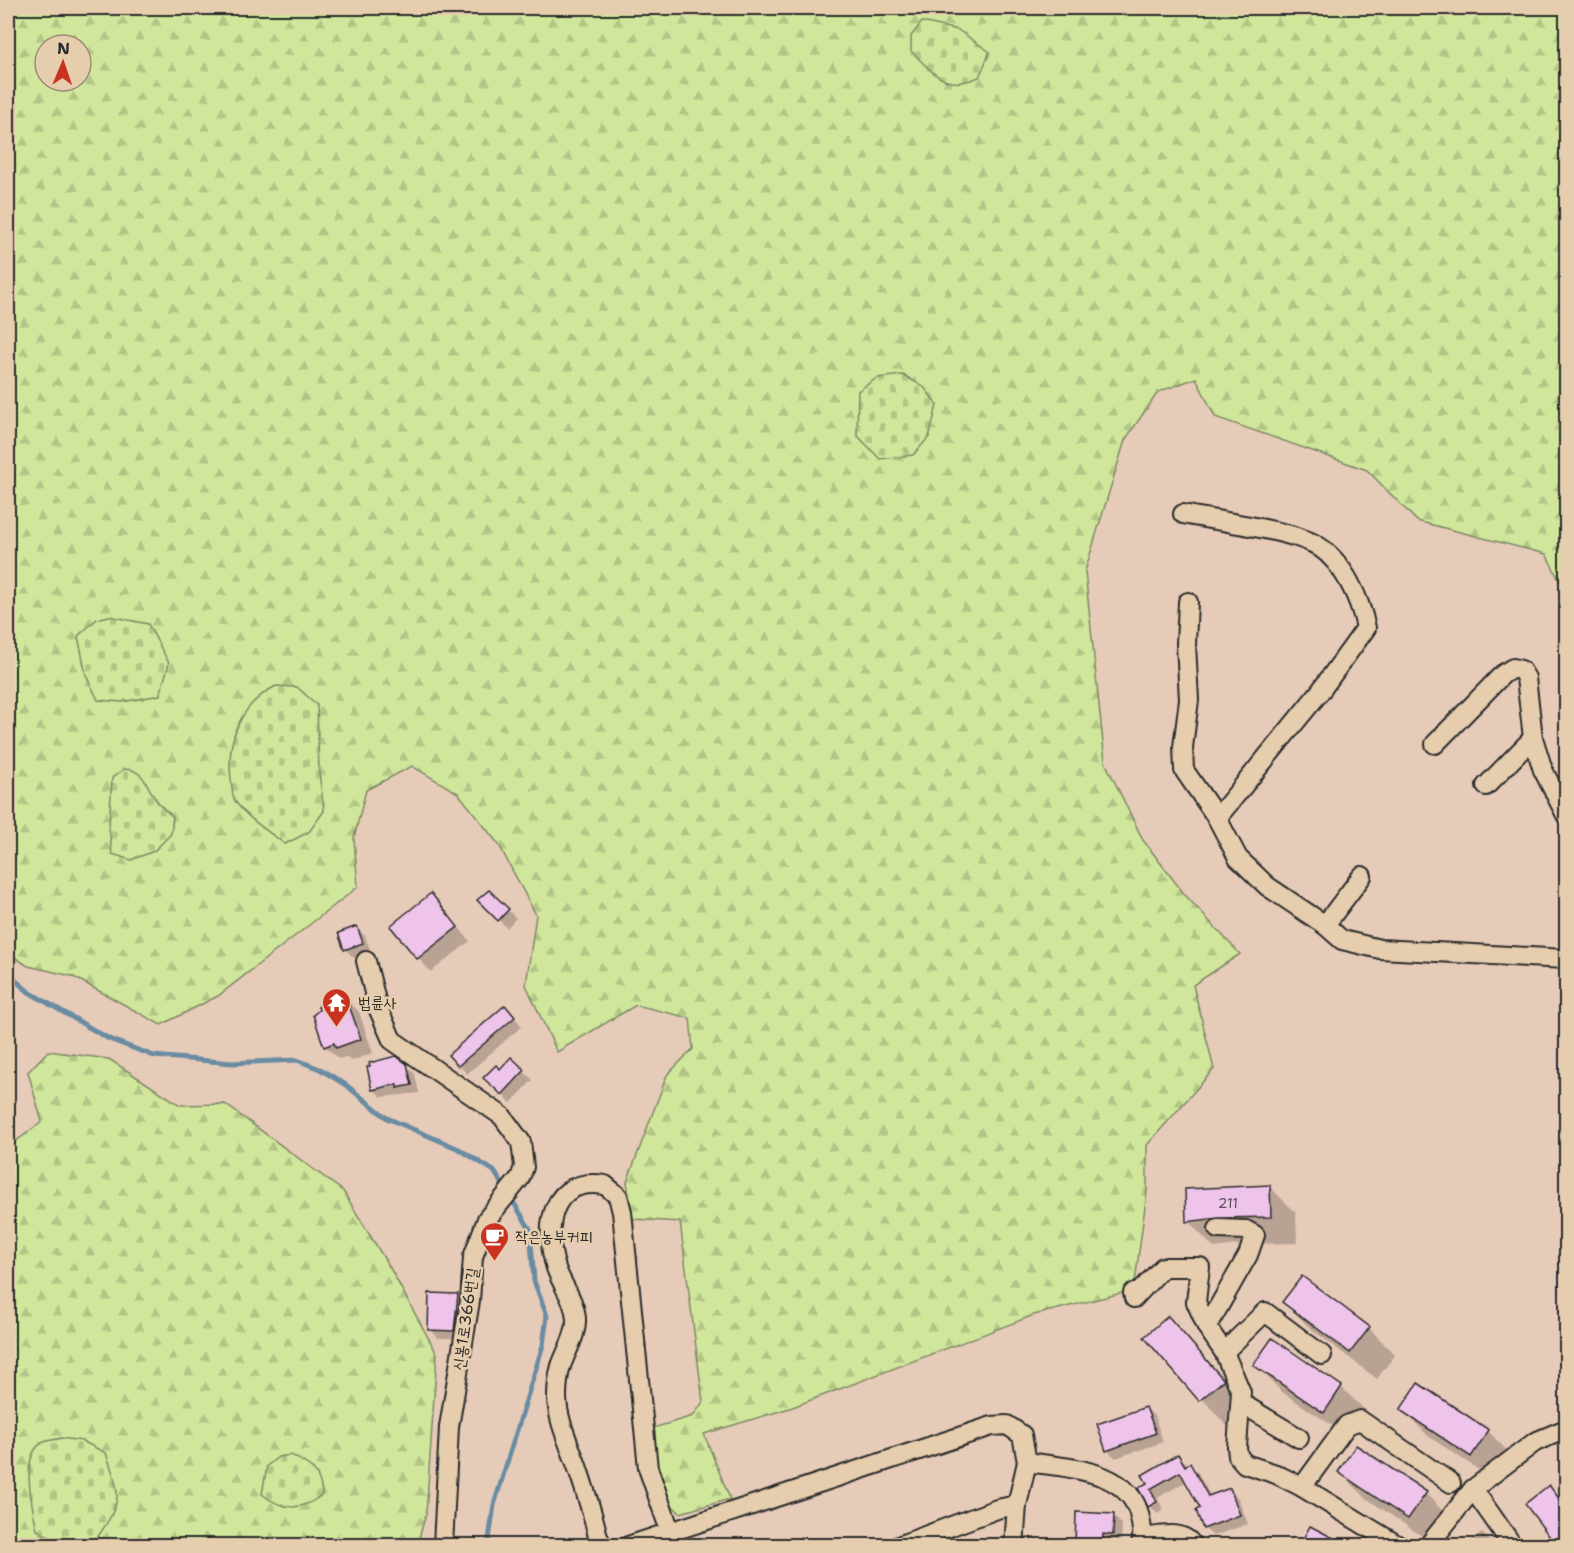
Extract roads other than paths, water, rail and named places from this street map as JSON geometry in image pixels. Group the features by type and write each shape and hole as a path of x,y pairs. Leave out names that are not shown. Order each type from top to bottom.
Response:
{"street":[{"path":"1183,514 1297,537 1318,546 1354,590 1366,628 1319,693 1217,818"},
{"path":"1188,602 1186,644 1189,700 1183,747 1184,770 1217,818 1238,858 1267,886 1325,925 1342,940 1380,950 1566,959"},
{"path":"1435,744 1503,674 1513,668 1521,670 1526,678 1533,738 1543,770 1566,815"},
{"path":"1486,786 1533,738"},
{"path":"1325,925 1362,876"},
{"name":"신봉1로366번길","path":"366,961 378,1008 392,1040 501,1116 515,1131 524,1154 520,1178 487,1219 473,1257 470,1301 450,1427 443,1545"},
{"path":"603,1545 598,1538 579,1470 560,1418 557,1401 560,1368 576,1327 576,1317 556,1269 552,1228 554,1206 565,1192 579,1185 605,1185 618,1196 622,1212 648,1468 670,1532"},
{"path":"1207,1327 1255,1240 1251,1231 1218,1229"},
{"path":"1133,1293 1134,1298 1163,1267 1200,1267 1196,1302 1207,1327 1224,1352 1239,1386 1238,1456 1245,1464 1276,1474 1302,1486 1399,1545"},
{"path":"1224,1352 1265,1312 1322,1355"},
{"path":"1240,1403 1299,1438"},
{"path":"1302,1486 1347,1425 1360,1420 1451,1483"},
{"path":"628,1545 992,1426 1007,1425 1022,1435 1027,1462 1017,1505 1014,1545"},
{"path":"1428,1545 1473,1489 1535,1442 1566,1429"},
{"path":"1027,1462 1109,1478 1124,1487 1138,1505 1142,1542 1177,1535 1189,1538 1193,1545"},
{"path":"1473,1489 1514,1545"},
{"path":"898,1545 997,1509 1017,1505"}],"waterway":[{"path":"8,974 29,992 109,1039 154,1056 232,1063 297,1060 320,1069 346,1085 387,1118 459,1149 494,1171 530,1229 534,1281 547,1316 543,1345 494,1505 488,1546"}],"place":[{"name":"법륜사","path":"337,1028"},
{"name":"작은농부커피","path":"494,1262"}]}
